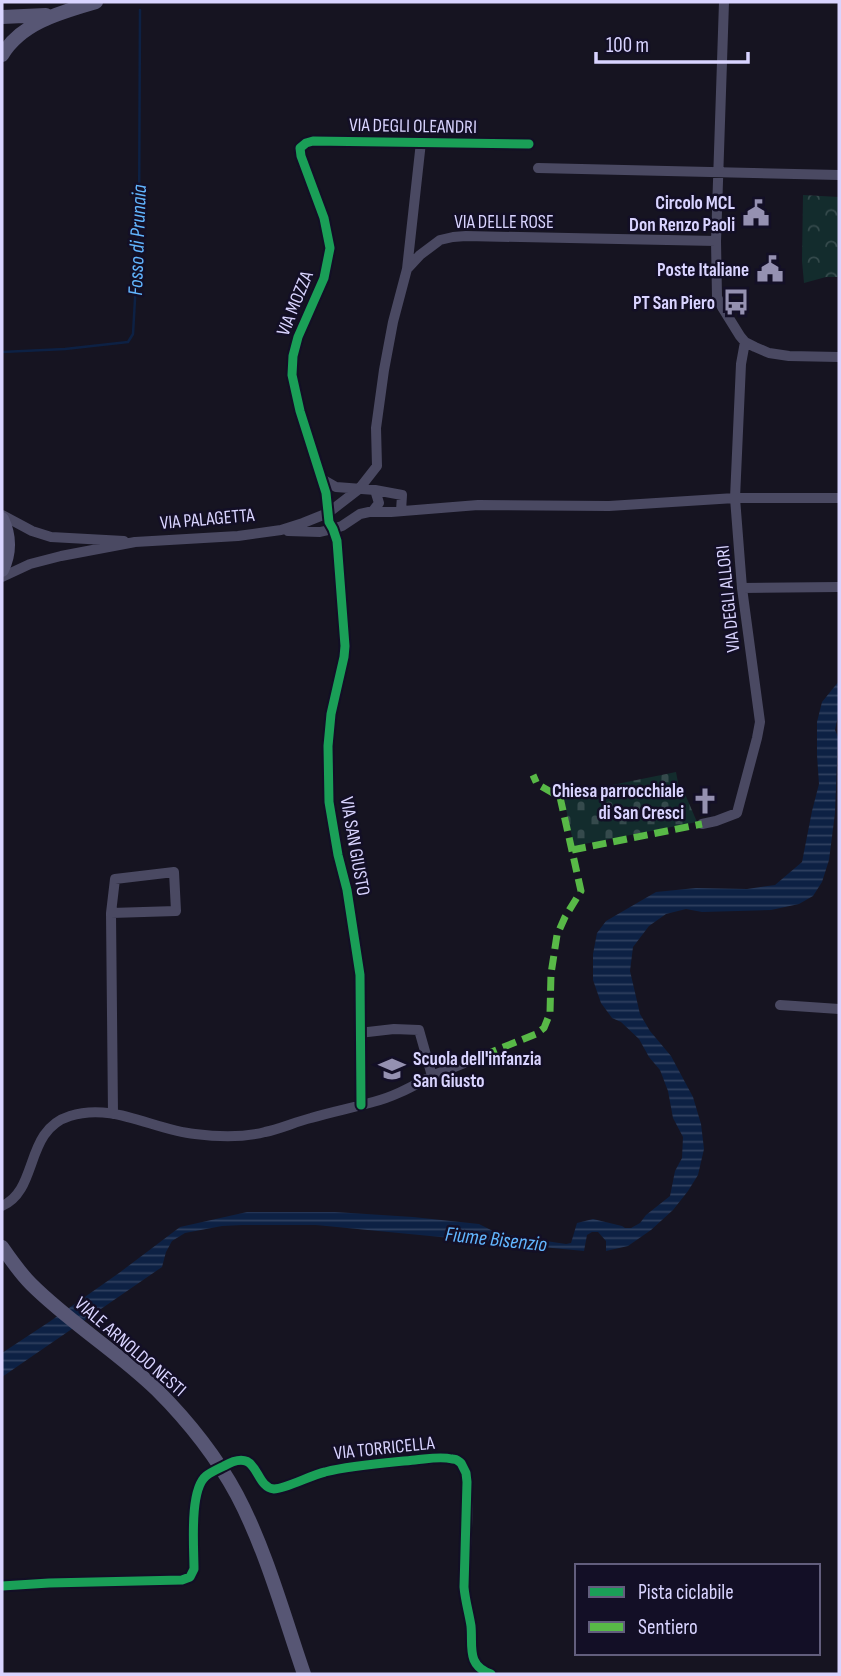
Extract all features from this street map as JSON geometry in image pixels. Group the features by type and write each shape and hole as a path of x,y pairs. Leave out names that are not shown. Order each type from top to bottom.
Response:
{"street":[{"path":"2,55 18,35 34,25 58,13 96,2"},
{"path":"724,2 716,241 717,297 745,342 769,353 839,358"},
{"path":"2,17 58,13"},
{"name":"VIA DEGLI OLEANDRI","path":"300,148 306,142 313,141 528,144"},
{"path":"328,513 359,489 377,464 376,428 393,322 407,270 421,142"},
{"name":"VIA MOZZA","path":"300,148 330,244 324,278 301,327 292,367 296,395 322,478 328,513"},
{"path":"538,168 839,175"},
{"name":"VIA DELLE ROSE","path":"407,270 420,255 440,240 457,236 716,241"},
{"name":"VIA DEGLI ALLORI","path":"702,824 737,813 760,722 742,588 735,498 741,364 745,342"},
{"path":"322,478 336,487 401,495 401,511"},
{"path":"372,512 379,503 375,490"},
{"path":"333,529 360,514 372,512 478,505 608,506 735,498 839,498"},
{"name":"VIA SAN GIUSTO","path":"328,513 337,544 345,646 331,714 328,746 329,802 347,890 360,975 361,1105"},
{"name":"VIA PALAGETTA","path":"281,530 328,513"},
{"name":"VIA PALAGETTA","path":"2,517 51,537 135,542 237,536 281,530 320,532 333,529"},
{"name":"VIA PALAGETTA","path":"2,517 8,540 2,570"},
{"name":"VIA PALAGETTA","path":"2,577 50,558 135,542"},
{"path":"742,588 839,587"},
{"path":"111,912 176,911 174,872 115,879 111,912 113,1114"},
{"path":"780,1005 839,1009"},
{"path":"359,1033 394,1028 419,1031 432,1076"},
{"path":"2,1206 18,1194 37,1145 48,1131 68,1116 131,1116 170,1131 245,1136 374,1102 464,1063"},
{"name":"VIALE ARNOLDO NESTI","path":"2,1247 36,1289 139,1374 193,1429 226,1477 246,1513 304,1674"},
{"name":"VIA TORRICELLA","path":"229,1463 238,1460 249,1463 272,1489 336,1469 443,1458 461,1463 466,1473 468,1495 464,1587 471,1627 472,1654 478,1667 491,1674"},
{"path":"2,1586 182,1580 190,1577 194,1569 196,1495 201,1481 207,1475"}],"green space":[{"path":"803,195 839,197 839,277 826,277 804,283"},
{"path":"676,772 679,788 682,787 697,822 574,846 563,795"}],"water":[{"name":"Fiume Bisenzio","path":"839,681 839,711 835,730 838,737 835,813 829,860 822,882 813,896 799,904 771,910 702,912 686,909 666,914 649,926 633,947 630,971 640,1014 671,1056 693,1097 701,1124 704,1149 698,1175 688,1191 673,1210 651,1230 628,1246 606,1251 606,1241 598,1232 587,1235 584,1251 316,1225 222,1226 185,1233 172,1241 162,1267 2,1377 2,1353 119,1273 180,1227 247,1212 335,1212 479,1224 493,1231 519,1237 566,1244 571,1243 577,1223 593,1219 631,1228 640,1223 670,1196 675,1171 682,1158 683,1137 673,1118 668,1091 660,1070 639,1039 621,1022 612,1018 601,1003 593,980 593,954 597,933 606,921 656,892 696,888 747,889 775,885 802,862 819,784 817,722 822,702"}],"waterway":[{"name":"Fosso di Prunaia","path":"2,352 128,342 133,334 139,230 140,10"}],"marked path":[{"path":"464,1063 536,1034 544,1028 550,1013 551,974 557,935 581,891 560,797 537,784 533,775"},
{"path":"572,850 702,824"}],"cycle path":[{"path":"361,1105 360,975 347,890 329,802 328,746 331,714 345,646 337,541 329,522 326,493 300,411 292,375 298,337 324,278 330,248 324,218 300,148 313,141 529,144"},
{"path":"2,1586 182,1580 190,1577 194,1569 193,1534 197,1493 206,1476 236,1461 244,1460 250,1464 262,1482 274,1489 319,1474 369,1464 433,1458 455,1459 461,1463 467,1482 464,1587 471,1626 472,1654 478,1666 491,1674"}],"place":[{"name":"Circolo MCL Don Renzo Paoli","path":"756,213"},
{"name":"Poste Italiane","path":"770,269"},
{"name":"PT San Piero","path":"736,302"},
{"name":"Chiesa parrocchiale di San Cresci","path":"705,801"},
{"name":"Scuola dell'infanzia San Giusto","path":"392,1069"}]}
